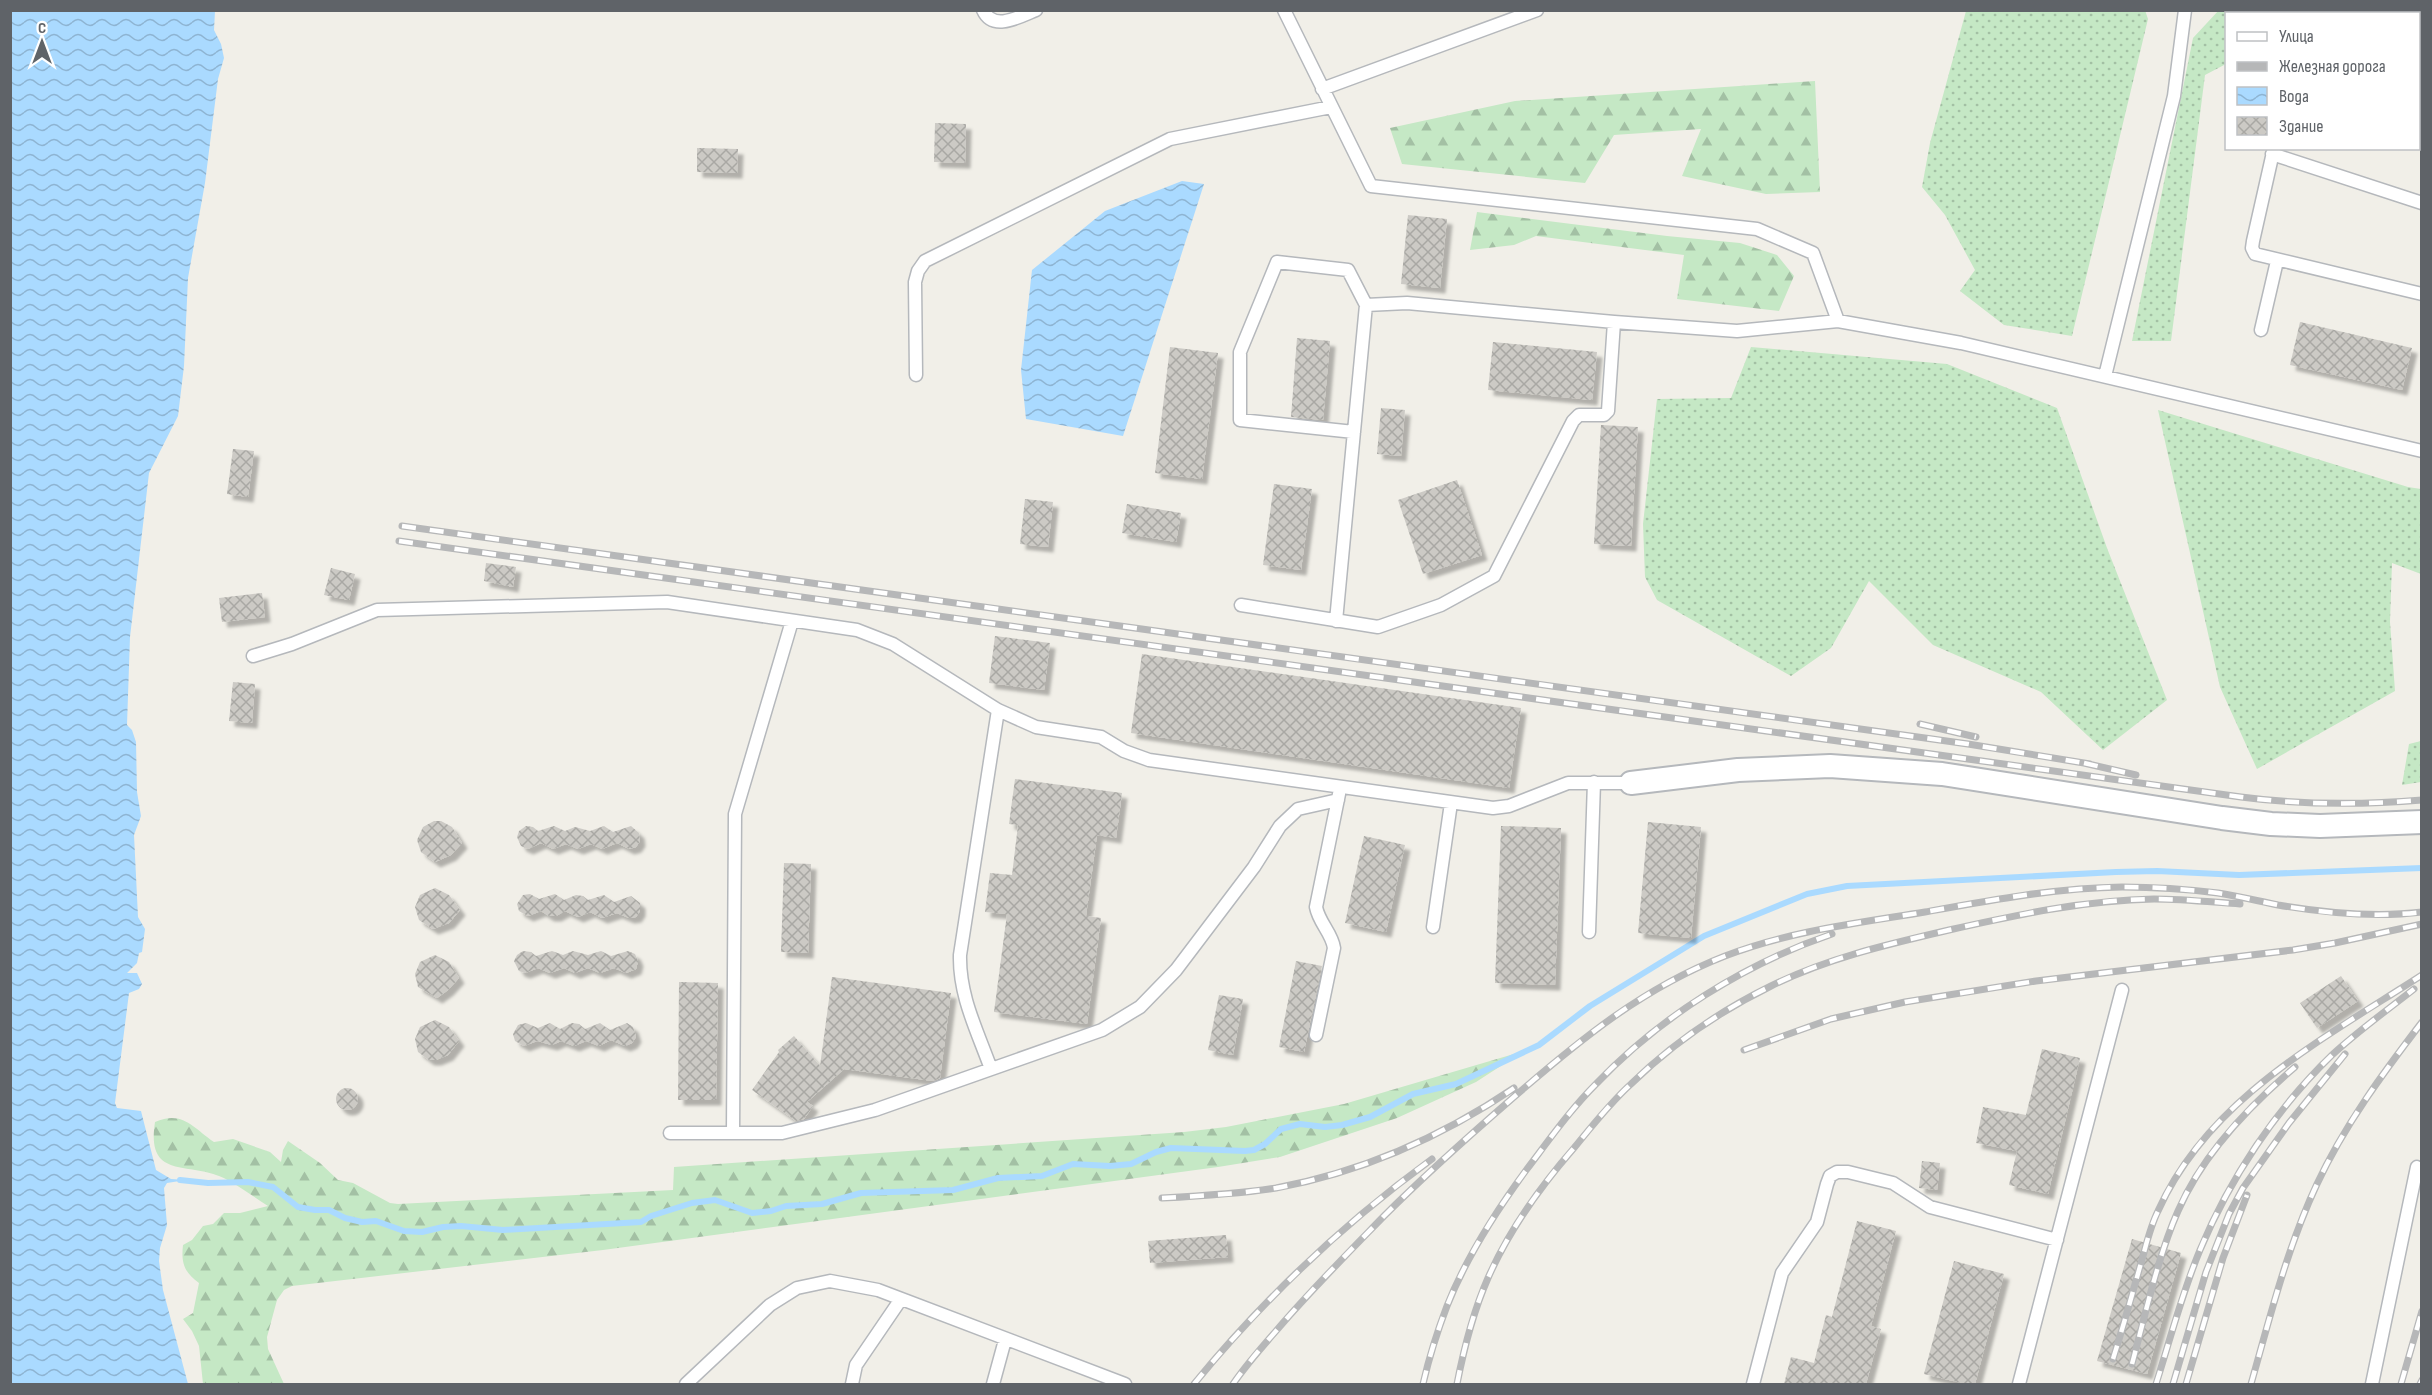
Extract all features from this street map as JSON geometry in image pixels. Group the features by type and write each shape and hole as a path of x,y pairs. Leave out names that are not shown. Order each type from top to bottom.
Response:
{"street":[{"path":"1631,783 1738,770 1830,766 1942,774 2271,824 2320,826 2421,822"}],"lane":[{"path":"983,10 988,20 996,22 1006,21 1036,10"},
{"path":"1284,10 1371,186 1756,229 1814,253 1838,321"},
{"path":"1322,89 1538,10"},
{"path":"2105,376 2174,96 2185,10"},
{"path":"916,375 915,282 918,271 925,261 1170,140 1331,107"},
{"path":"2421,203 2273,151 2252,248 2255,254 2277,261 2421,294"},
{"path":"2261,330 2277,261"},
{"path":"1336,621 1354,432 1366,305 1348,270 1277,262 1240,352 1240,420 1354,432"},
{"path":"1366,305 1407,303 1737,331 1838,321 1961,343 2421,451"},
{"path":"1241,605 1378,627 1441,605 1494,576 1573,421 1579,415 1604,415 1608,411 1614,322"},
{"path":"253,657 377,610 667,602 857,630 893,644 998,710 1036,727 1101,737 1124,751 1149,760 1339,793 1493,808 1509,806 1568,783 1631,783"},
{"path":"733,1133 735,814 792,621"},
{"path":"991,1069 963,996 959,977 960,955 998,710"},
{"path":"1589,932 1594,782"},
{"path":"1316,1035 1334,948 1316,907 1339,793"},
{"path":"670,1133 782,1133 876,1110 1102,1030 1140,1008 1176,970 1254,867 1280,826 1298,809 1339,793"},
{"path":"1433,927 1451,803"},
{"path":"2019,1384 2122,990"},
{"path":"2372,1384 2417,1167"},
{"path":"1753,1384 1782,1273 1817,1222 1830,1176 1837,1172 1848,1172 1893,1183 1930,1207 2057,1240"},
{"path":"686,1384 770,1305 797,1288 830,1281 878,1290 1125,1384"},
{"path":"852,1384 856,1365 901,1299"},
{"path":"993,1384 1005,1340"}],"green space":[{"path":"2145,10 2148,19 2072,336 2004,325 1960,291 1975,270 1945,215 1922,187 1930,143 1966,11"},
{"path":"2219,10 2317,11 2225,12 2225,65 2205,75 2171,341 2132,341 2193,38"},
{"path":"1815,81 1820,192 1766,194 1682,176 1701,129 1614,135 1585,183 1402,164 1390,128 1515,101"},
{"path":"1477,212 1740,243 1777,255 1794,276 1779,311 1677,299 1684,255 1536,236 1514,245 1470,250"},
{"path":"1751,347 1947,364 2057,408 2107,548 2167,700 2103,750 2041,692 1933,645 1869,581 1831,648 1791,676 1657,600 1645,577 1643,524 1657,399 1731,398"},
{"path":"2158,410 2408,487 2421,489 2421,574 2392,563 2390,622 2395,691 2257,769 2220,687"},
{"path":"2421,741 2421,782 2402,785 2409,744"},
{"path":"1524,1051 1476,1082 1397,1118 1280,1157 603,1250 292,1286 284,1290 277,1300 267,1337 268,1349 284,1384 203,1384 199,1346 183,1319 193,1313 199,1283 185,1267 183,1245 192,1240 203,1226 213,1224 224,1213 240,1213 268,1206 219,1176 182,1168 163,1160 157,1153 154,1140 155,1122 173,1118 187,1122 214,1142 233,1139 270,1152 281,1162 283,1150 288,1141 320,1163 338,1180 353,1183 390,1203 398,1204 673,1190 674,1167 1184,1132 1226,1127 1344,1104"}],"water":[{"path":"10,11 215,11 214,30 221,44 224,58 218,79 205,183 188,278 184,366 178,416 149,473 130,637 127,725 132,730 136,742 137,792 141,816 134,835 138,917 145,929 142,952 139,953 137,963 127,973 137,973 142,984 139,989 129,993 115,1103 117,1108 141,1111 156,1170 171,1179 186,1180 167,1183 164,1188 167,1225 160,1248 159,1261 163,1290 188,1384 11,1384"},
{"path":"1182,181 1204,184 1123,436 1026,419 1021,370 1032,270 1105,211"}],"building":[{"path":"935,123 966,124 965,163 934,162"},
{"path":"697,148 738,149 737,173 697,172"},
{"path":"1408,215 1447,219 1440,288 1401,284"},
{"path":"2300,322 2412,348 2402,390 2290,365"},
{"path":"1297,338 1330,341 1323,420 1291,417"},
{"path":"1493,342 1597,352 1592,400 1488,390"},
{"path":"1170,347 1218,353 1202,479 1155,473"},
{"path":"1381,408 1405,410 1401,456 1377,454"},
{"path":"1601,425 1638,427 1631,546 1594,544"},
{"path":"233,449 254,451 248,497 227,494"},
{"path":"1457,480 1482,555 1423,574 1398,500"},
{"path":"1274,484 1312,489 1301,570 1263,565"},
{"path":"1025,499 1053,502 1048,547 1020,544"},
{"path":"1127,504 1181,513 1176,542 1122,533"},
{"path":"486,563 516,567 513,587 484,581"},
{"path":"331,568 355,574 349,600 324,595"},
{"path":"262,593 265,617 222,622 219,598"},
{"path":"995,636 1050,643 1044,690 989,683"},
{"path":"1142,654 1521,708 1509,788 1131,733"},
{"path":"233,682 255,684 252,723 229,721"},
{"path":"1015,779 1122,793 1116,838 1097,835 1086,916 1101,918 1087,1024 994,1012 1007,914 985,912 990,873 1012,875 1018,825 1009,824"},
{"path":"434,821 441,821 452,827 462,843 451,855 435,862 421,852 417,840 423,827"},
{"path":"1648,822 1701,827 1691,938 1638,933"},
{"path":"526,826 538,831 554,826 565,831 575,827 590,831 604,826 613,832 631,826 639,833 640,841 636,847 629,849 617,843 602,849 591,844 578,849 566,844 553,849 541,843 528,849 521,846 517,837 519,831"},
{"path":"1501,826 1561,828 1555,985 1495,983"},
{"path":"1364,836 1405,845 1386,932 1345,923"},
{"path":"784,863 811,864 808,953 781,952"},
{"path":"435,888 449,895 460,910 449,923 433,929 419,920 415,907 420,895"},
{"path":"530,894 539,899 555,894 564,900 576,895 588,900 604,895 614,902 631,896 640,903 640,911 636,917 629,918 617,913 602,918 590,912 578,917 565,911 556,916 549,916 541,911 528,916 519,911 517,904 523,895"},
{"path":"523,951 531,952 536,956 552,951 563,955 573,951 588,955 601,951 611,956 628,951 635,954 638,961 636,969 626,973 614,968 600,973 588,968 575,973 564,968 550,973 538,968 525,973 519,971 514,961"},
{"path":"435,955 449,962 459,978 437,998 418,987 415,974 420,962"},
{"path":"1296,961 1322,966 1304,1052 1279,1047"},
{"path":"2341,976 2358,1001 2317,1028 2300,1003"},
{"path":"832,977 951,993 940,1078 933,1081 844,1069 807,1102 813,1106 804,1119 796,1121 752,1090 779,1052 778,1050 794,1036 820,1066"},
{"path":"679,982 718,983 716,1100 678,1100"},
{"path":"1219,995 1243,999 1233,1055 1208,1050"},
{"path":"435,1020 449,1027 459,1041 448,1055 429,1060 418,1052 415,1039 420,1027"},
{"path":"526,1023 538,1028 550,1023 560,1029 572,1023 579,1024 585,1029 600,1023 610,1030 627,1023 633,1027 636,1037 632,1043 625,1046 611,1040 599,1046 586,1041 574,1046 561,1041 552,1045 537,1041 524,1046 515,1041 513,1034 518,1025"},
{"path":"2042,1049 2080,1058 2048,1194 2009,1185 2017,1151 1976,1143 1983,1107 2026,1115"},
{"path":"347,1088 355,1091 358,1099 355,1107 347,1110 339,1107 336,1099 339,1091"},
{"path":"1922,1161 1940,1163 1937,1190 1919,1188"},
{"path":"1857,1221 1896,1231 1871,1326 1881,1329 1866,1384 1784,1384 1791,1357 1814,1363 1826,1315 1832,1317"},
{"path":"1226,1235 1228,1257 1150,1263 1148,1241"},
{"path":"2132,1239 2181,1253 2147,1374 2097,1361"},
{"path":"1954,1261 2004,1274 1975,1384 1924,1374"}],"waterway":[{"path":"180,1180 208,1183 248,1182 273,1187 298,1207 329,1210 345,1218 362,1222 376,1221 404,1231 422,1232 461,1226 503,1230 641,1222 651,1216 692,1203 715,1200 752,1213 771,1211 786,1206 822,1204 861,1193 953,1190 998,1178 1042,1176 1073,1164 1110,1166 1131,1164 1156,1152 1171,1148 1254,1150 1265,1144 1281,1129 1300,1124 1325,1127 1342,1125 1370,1117 1413,1094 1456,1084 1539,1045 1590,1006 1704,936 1807,894 1847,886 2116,872 2157,871 2239,875 2422,868"}],"railway":[{"path":"402,526 1968,744 2090,764"},
{"path":"399,541 2241,797 2286,802 2332,803 2422,800"},
{"path":"1920,724 1976,737"},
{"path":"2084,763 2136,775"},
{"path":"1233,1384 1289,1316 1384,1216 1498,1111 1589,1035 1640,999 1667,983 1725,956 1774,940 1824,929 2023,895 2097,888 2170,888 2226,894 2296,908 2350,914 2386,915 2422,912"},
{"path":"1457,1384 1470,1330 1488,1278 1515,1226 1537,1194 1623,1091 1680,1042 1733,1006 1814,967 1904,941 2000,919 2076,905 2128,900 2154,899 2240,904"},
{"path":"1744,1050 1831,1019 1905,1002 2036,981 2293,950 2422,924"},
{"path":"1423,1384 1447,1306 1472,1253 1515,1185 1586,1094 1648,1037 1705,995 1767,961 1832,934"},
{"path":"2113,1359 2155,1217 2180,1171 2206,1136 2237,1104 2308,1048 2422,975"},
{"path":"2156,1384 2200,1250 2225,1197 2256,1146 2292,1098 2332,1055 2414,989"},
{"path":"2251,1384 2288,1258 2317,1184 2339,1141 2379,1080 2422,1022"},
{"path":"2173,1384 2206,1272 2229,1214 2243,1188 2289,1123 2345,1054"},
{"path":"2132,1364 2164,1247 2188,1190 2213,1151 2228,1133 2295,1067"},
{"path":"1162,1198 1276,1188 1339,1172 1430,1137 1514,1088"},
{"path":"1194,1384 1248,1322 1306,1264 1367,1209 1432,1159"},
{"path":"2186,1384 2223,1258 2247,1195"},
{"path":"2401,1384 2422,1311"},
{"path":"2420,1384 2422,1380"}]}
